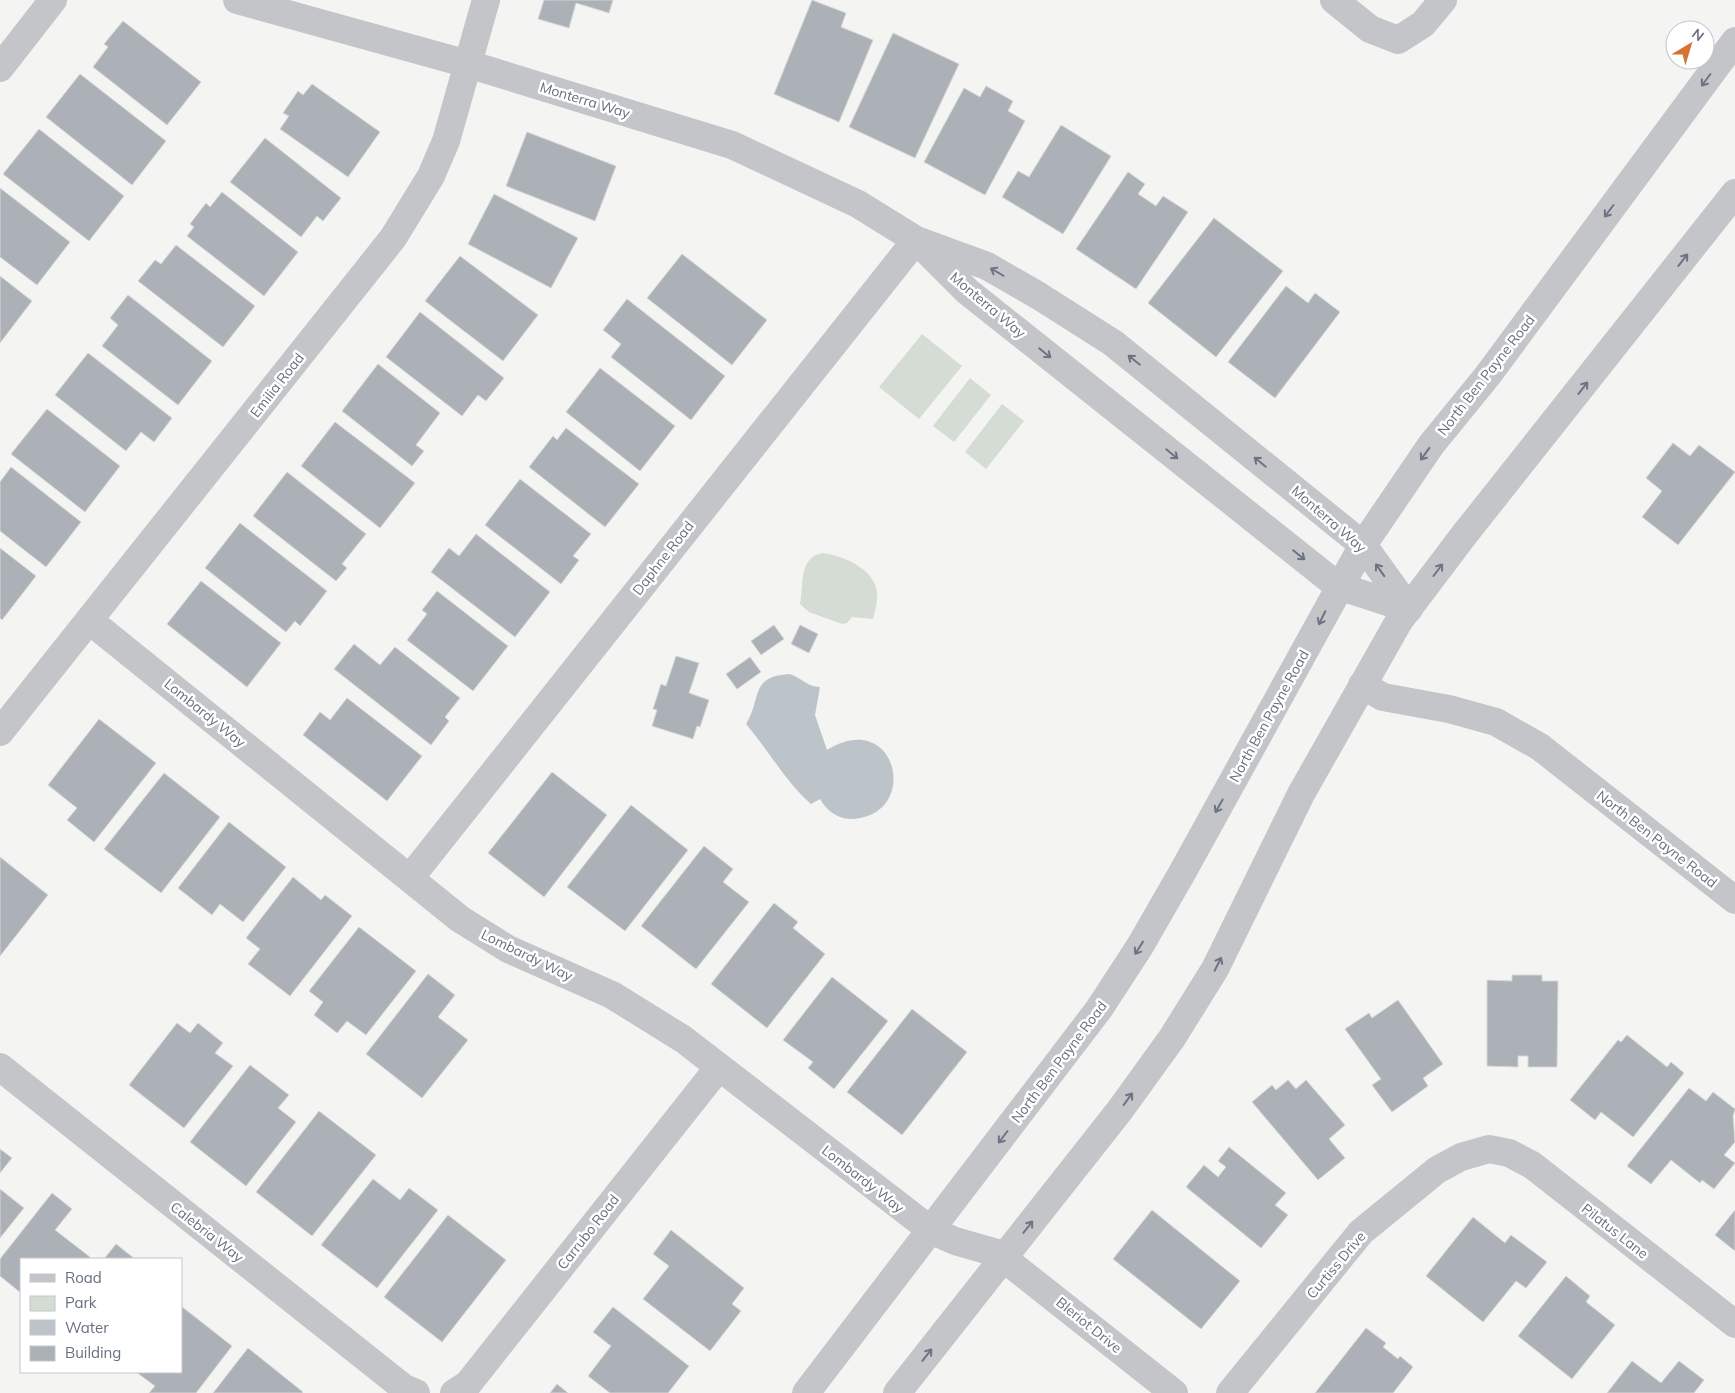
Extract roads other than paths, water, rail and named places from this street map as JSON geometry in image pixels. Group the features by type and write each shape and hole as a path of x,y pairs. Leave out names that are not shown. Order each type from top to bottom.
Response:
{"street":[{"path":"0,68 52,0"},
{"name":"Monterra Way","path":"237,0 468,64 732,145 858,204 916,240 987,266 1039,296 1113,343 1362,544 1409,609"},
{"name":"Emilia Road","path":"0,732 393,238 431,176 446,141 486,0"},
{"path":"1334,0 1370,29 1398,40 1423,24 1443,0"},
{"name":"North Ben Payne Road","path":"806,1393 932,1231 1099,1009 1140,946 1315,633 1338,586 1362,544 1431,445 1488,375 1735,41"},
{"path":"897,1393 1120,1110 1172,1038 1216,969 1302,794 1362,686 1409,609 1464,535 1735,193"},
{"name":"Monterra Way","path":"916,240 967,291 1338,586 1409,609"},
{"name":"Daphne Road","path":"410,878 916,240"},
{"name":"Lombardy Way","path":"90,621 484,936 508,949 612,995 638,1010 683,1039 932,1231 955,1241 992,1250 1004,1257"},
{"name":"North Ben Payne Road","path":"1362,686 1383,697 1450,709 1496,722 1540,747 1735,900"},
{"name":"Calebria Way","path":"0,1067 404,1388 416,1393"},
{"name":"Carrubo Road","path":"454,1393 468,1384 719,1067"},
{"name":"Pilatus Lane","path":"1489,1149 1509,1153 1532,1165 1735,1324"},
{"name":"Curtiss Drive","path":"1230,1393 1362,1232 1437,1170 1461,1157 1489,1149"},
{"name":"Bleriot Drive","path":"1004,1257 1174,1393"}],"water":[{"path":"790,674 812,686 820,687 815,715 827,750 851,740 871,742 884,752 892,768 893,785 887,802 873,814 846,819 833,813 820,799 811,804 793,786 746,724 762,684 768,679"}]}
